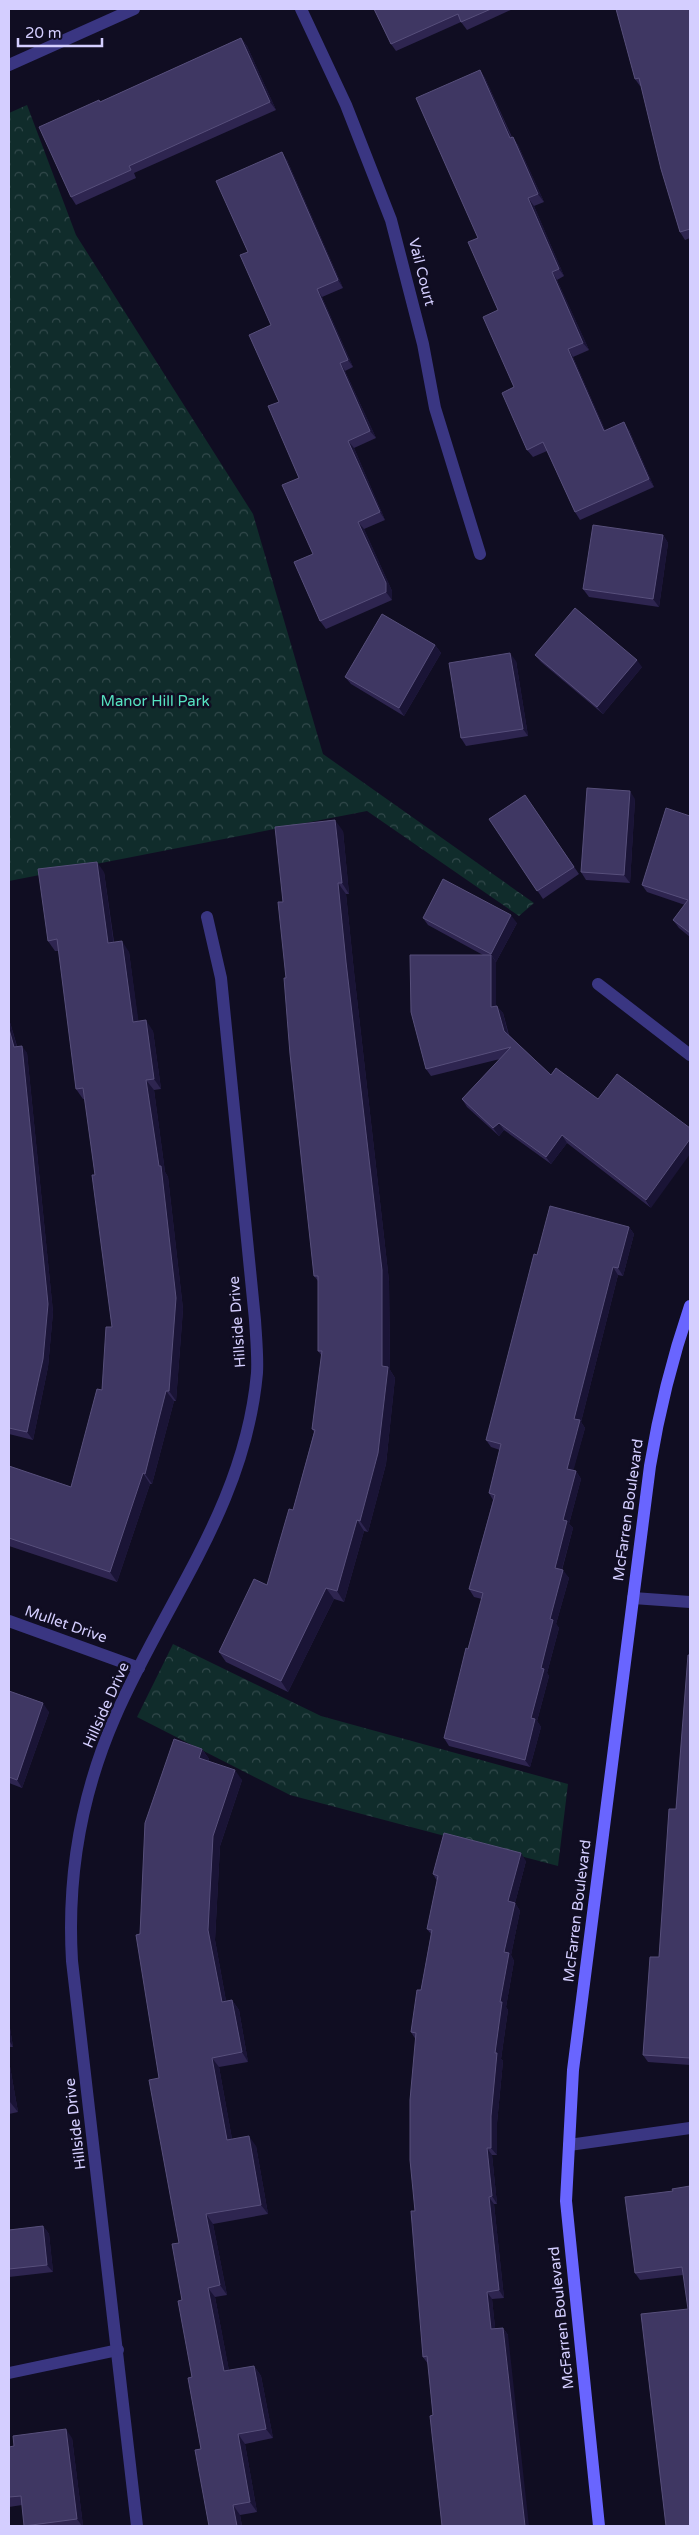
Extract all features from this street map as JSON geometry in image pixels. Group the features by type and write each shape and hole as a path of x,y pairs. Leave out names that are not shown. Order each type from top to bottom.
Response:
{"street":[{"path":"9,65 134,9"},
{"name":"Vail Court","path":"301,9 346,105 391,220 423,344 435,408 480,554"},
{"name":"Hillside Drive","path":"137,2526 72,1961 70,1895 76,1848 95,1773 116,1715 204,1548 226,1498 249,1424 257,1372 255,1320 221,978 208,917"},
{"path":"598,984 690,1055"},
{"name":"McFarren Boulevard","path":"599,2526 566,2201 573,2070 633,1598 659,1413 673,1357 690,1306"},
{"path":"633,1598 690,1602"},
{"name":"Mullet Drive","path":"9,1621 140,1668"},
{"path":"569,2146 690,2128"},
{"path":"9,2373 118,2350"}],"green space":[{"name":"Manor Hill Park","path":"27,105 76,235 253,514 323,754 534,903 519,916 367,811 9,881 9,113"},
{"path":"173,1644 321,1716 568,1784 558,1866 290,1795 137,1717"}],"building":[{"path":"374,9 491,9 461,22 458,14 391,44"},
{"path":"616,9 690,9 690,229 680,232 661,169 639,78 635,79"},
{"path":"241,38 270,102 129,166 131,170 71,197 39,127 99,100 100,102"},
{"path":"480,70 510,138 513,137 538,194 528,198 559,269 552,272 583,343 568,349 604,431 624,422 649,479 575,512 543,442 527,450 502,393 514,387 483,317 498,310 468,242 478,238 416,98"},
{"path":"282,152 338,280 317,289 348,360 340,363 370,431 348,441 380,512 358,522 386,583 386,592 320,621 294,562 313,554 282,485 299,478 268,406 279,402 249,335 271,325 240,255 248,252 216,181"},
{"path":"593,525 663,535 653,599 583,589"},
{"path":"575,608 637,660 597,707 535,655"},
{"path":"382,614 435,645 399,708 345,677"},
{"path":"510,653 523,729 461,738 449,663"},
{"path":"587,788 630,791 624,875 581,872"},
{"path":"525,795 574,867 537,891 489,819"},
{"path":"666,808 690,816 690,933 673,920 688,900 642,885"},
{"path":"335,820 342,883 338,883 346,962 382,1270 382,1366 388,1367 378,1453 360,1521 357,1520 337,1591 326,1588 281,1681 219,1652 254,1579 267,1585 289,1509 293,1510 315,1430 312,1429 322,1351 318,1351 318,1276 314,1276 290,1054 284,978 286,978 278,902 283,902 275,827"},
{"path":"97,862 108,943 122,941 133,1022 146,1020 154,1079 146,1080 159,1166 161,1166 176,1298 169,1391 166,1391 145,1474 143,1473 110,1572 9,1538 9,1466 71,1487 97,1389 102,1390 106,1327 112,1327 92,1175 95,1175 83,1088 76,1089 57,939 48,941 38,869"},
{"path":"443,879 511,915 491,954 423,918"},
{"path":"410,955 491,955 491,1007 497,1006 504,1031 551,1075 556,1068 598,1099 617,1074 690,1128 690,1139 646,1200 562,1135 546,1157 499,1123 493,1128 462,1099 511,1047 426,1069 411,1012"},
{"path":"9,1029 14,1047 22,1046 48,1304 43,1359 27,1432 9,1428"},
{"path":"550,1206 629,1227 618,1268 613,1267 574,1419 580,1420 567,1469 576,1471 563,1520 567,1521 555,1568 563,1570 550,1619 553,1620 541,1668 544,1669 531,1718 535,1719 525,1760 444,1738 466,1648 468,1649 483,1593 469,1589 495,1495 489,1493 501,1444 486,1440 534,1254 537,1255"},
{"path":"688,1655 690,1655 690,2058 643,2055 650,1957 659,1957 669,1809 676,1809"},
{"path":"9,1691 43,1703 17,1780 9,1777"},
{"path":"174,1739 202,1749 199,1758 235,1770 213,1836 208,1930 222,2002 232,2000 242,2052 212,2058 227,2140 249,2136 261,2205 206,2214 220,2285 208,2288 224,2371 254,2366 266,2429 238,2434 250,2502 233,2505 237,2526 209,2526 195,2450 201,2449 188,2378 192,2377 178,2301 182,2300 172,2244 179,2243 149,2080 159,2078 136,1935 140,1934 145,1823"},
{"path":"444,1833 521,1853 508,1901 515,1903 504,1952 509,1953 500,2002 502,2002 495,2053 497,2053 491,2116 491,2148 487,2148 492,2196 489,2197 499,2290 487,2292 491,2329 503,2328 525,2526 442,2526 430,2416 433,2415 427,2356 423,2357 411,2211 415,2211 410,2160 410,2100 416,2033 411,2032 417,1990 421,1990 432,1930 427,1929 438,1876 433,1874"},
{"path":"690,2186 690,2526 666,2526 641,2314 688,2309 682,2267 635,2273 625,2197 673,2191 672,2189"},
{"path":"43,2226 47,2265 9,2269 9,2230"},
{"path":"66,2429 77,2519 24,2526 21,2496 9,2497 9,2447 14,2446 13,2436"}]}
